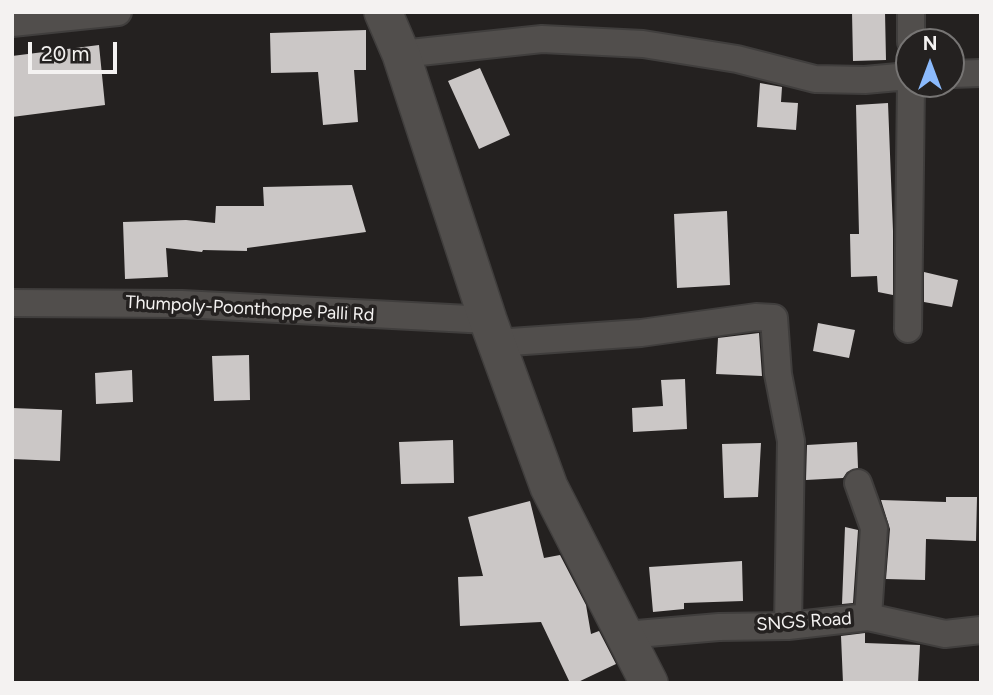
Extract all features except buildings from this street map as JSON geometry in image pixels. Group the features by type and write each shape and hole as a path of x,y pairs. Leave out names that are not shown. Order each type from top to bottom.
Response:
{"main road":[{"path":"383,12 401,54 492,331 549,487 649,683"}],"street":[{"path":"12,23 118,12"},
{"path":"401,54 542,39 656,46 737,58 815,79 895,77"},
{"path":"908,330 911,98"},
{"name":"Thumpoly-Poonthoppe Palli Rd","path":"12,303 182,304 492,331 641,333 755,317 774,318 778,374 791,441 788,626"},
{"path":"858,484 874,528 868,617"},
{"name":"SNGS Road","path":"625,635 719,627 788,626 868,617 945,634 981,630"}]}
